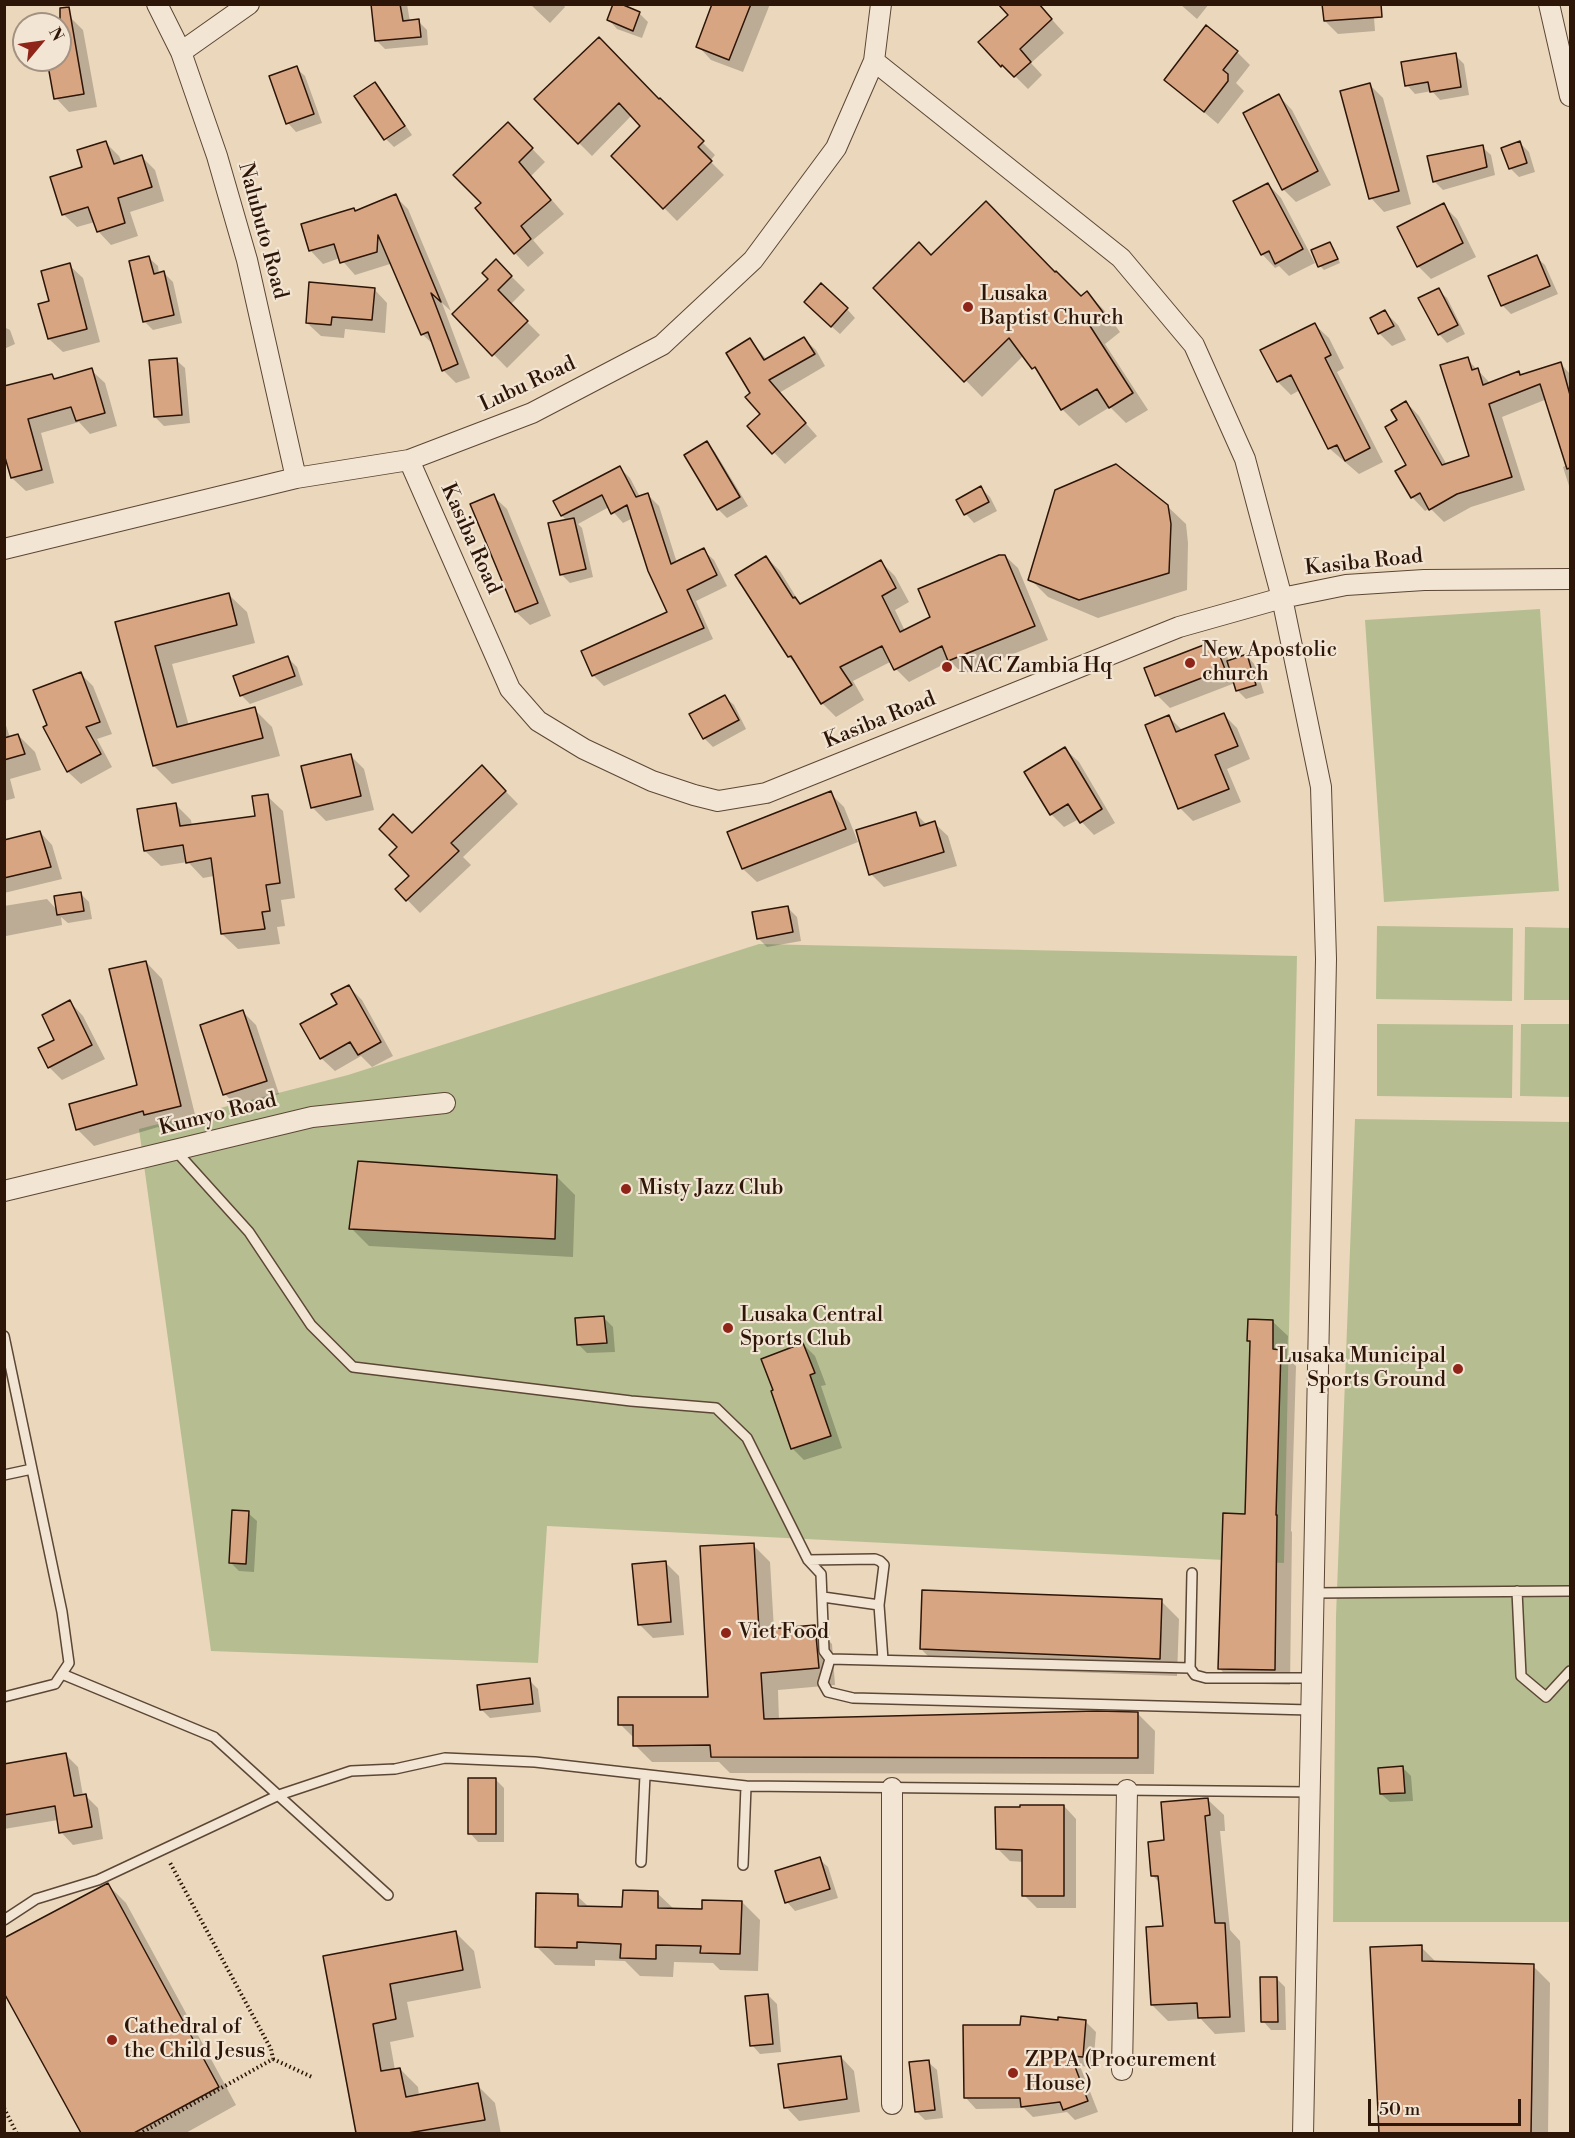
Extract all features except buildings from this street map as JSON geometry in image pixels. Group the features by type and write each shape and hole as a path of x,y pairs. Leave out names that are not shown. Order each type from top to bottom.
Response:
{"street":[{"name":"Nalubuto Road","path":"156,4 181,52 217,156 247,260 296,478"},
{"path":"181,52 249,4"},
{"name":"Lubu Road","path":"4,549 296,478 409,460 532,413 662,345 753,260 836,148 874,61 881,4"},
{"path":"1549,4 1570,96"},
{"path":"874,61 1121,258 1194,345 1245,459 1282,597 1321,787 1326,971 1303,2133"},
{"name":"Kasiba Road","path":"409,460 510,689 538,721 584,749 652,781 718,801 766,793 1179,627 1282,597 1346,585 1424,580 1570,579"},
{"name":"Kumyo Road","path":"4,1191 312,1117 445,1103"},
{"path":"892,1788 892,2104"},
{"path":"1122,2070 1127,1790"}],"lane":[{"path":"175,1150 249,1232 311,1325 353,1367 632,1401 716,1408 747,1438 808,1560 821,1574 824,1651 830,1659"},
{"path":"4,1336 62,1612 69,1663 55,1684 4,1697"},
{"path":"4,1475 32,1469"},
{"path":"808,1560 875,1559 884,1565 879,1605 884,1660"},
{"path":"1192,1573 1190,1668 1195,1675 1206,1678 1311,1678"},
{"path":"1516,1591 1521,1676 1546,1696 1570,1671"},
{"path":"1313,1593 1570,1591 1570,1602"},
{"path":"823,1597 879,1605"},
{"path":"830,1659 1190,1668"},
{"path":"830,1659 824,1683 828,1692 853,1698 1310,1710"},
{"path":"62,1674 214,1737 388,1895"},
{"path":"4,1920 36,1899 98,1880 279,1795 351,1771 395,1769 445,1758 535,1762 746,1786 1311,1792"},
{"path":"641,1862 645,1775"},
{"path":"742,1865 746,1786"}],"path":[{"path":"163,1849 271,2049 273,2059"},
{"path":"273,2059 312,2077"},
{"path":"140,2133 273,2059"},
{"path":"4,2108 17,2133"}],"green space":[{"path":"1540,609 1559,891 1384,902 1365,620"},
{"path":"1377,926 1513,928 1512,1001 1376,999"},
{"path":"1525,927 1570,928 1570,1000 1524,1000"},
{"name":"Lusaka Central Sports Club","path":"759,944 1297,956 1284,1563 547,1526 538,1663 211,1651 139,1129 348,1075"},
{"path":"1377,1024 1513,1025 1512,1098 1377,1096"},
{"path":"1521,1024 1570,1024 1570,1097 1520,1096"},
{"name":"Lusaka Municipal Sports Ground","path":"1355,1119 1570,1122 1570,1922 1333,1922 1336,1616"}],"place":[{"name":"Lusaka Baptist Church","path":"968,307"},
{"name":"New Apostolic church","path":"1190,663"},
{"name":"NAC Zambia Hq","path":"947,667"},
{"name":"Misty Jazz Club","path":"626,1189"},
{"name":"Lusaka Central Sports Club","path":"728,1328"},
{"name":"Lusaka Municipal Sports Ground","path":"1458,1369"},
{"name":"Viet Food","path":"726,1633"},
{"name":"Cathedral of the Child Jesus","path":"112,2040"},
{"name":"ZPPA (Procurement House)","path":"1013,2073"}]}
